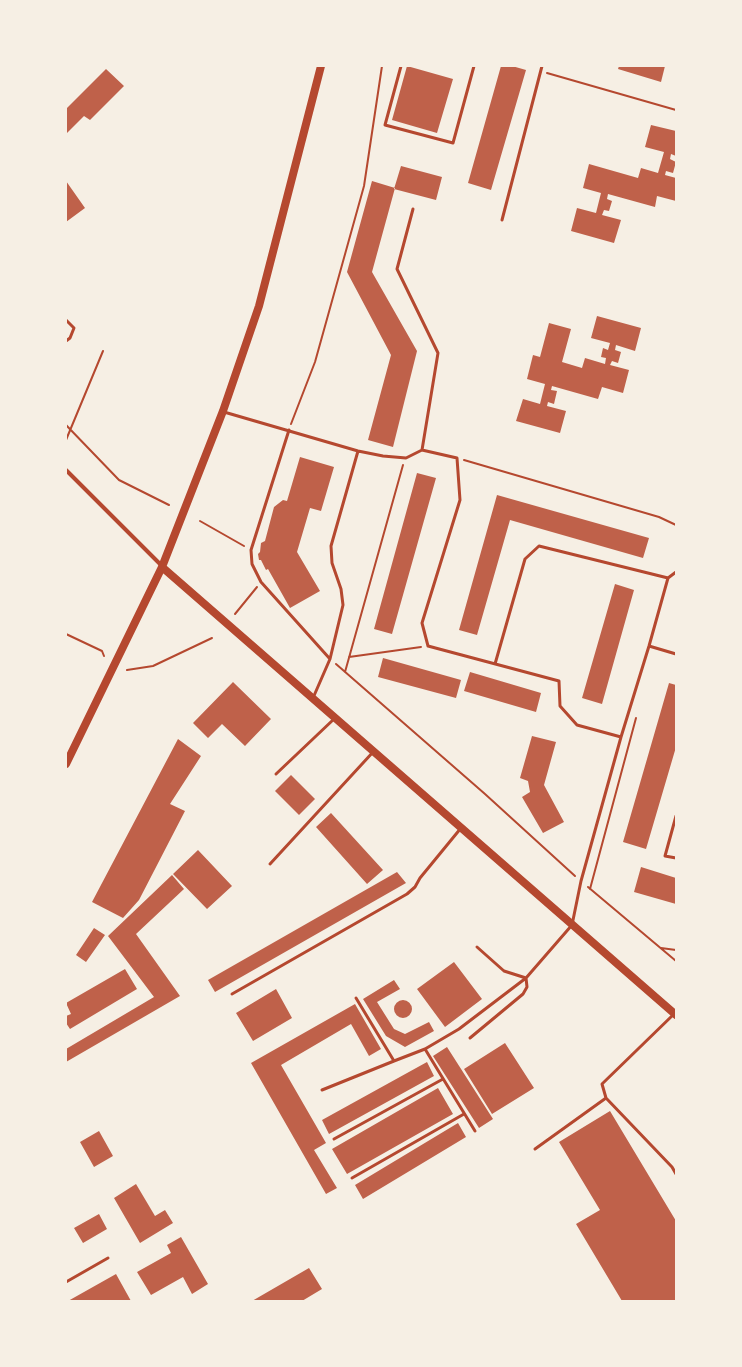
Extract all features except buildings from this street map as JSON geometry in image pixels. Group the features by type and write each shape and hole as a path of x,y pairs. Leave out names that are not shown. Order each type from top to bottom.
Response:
{"main road":[{"path":"66,764 162,566 223,411 259,306 321,66"},
{"path":"162,566 675,1015"}],"street":[{"path":"66,470 162,566"}],"lane":[{"path":"401,66 385,125 453,143 473,66"},
{"path":"502,220 542,66"},
{"path":"414,209 397,269 438,353 422,450"},
{"path":"66,320 74,328 70,338 66,341"},
{"path":"223,411 358,451 383,456 406,458 422,450 457,458 460,500 422,623 428,646 559,681 560,706 577,725 621,737"},
{"path":"289,430 251,550 252,564 261,582 330,660"},
{"path":"313,698 330,660 343,605 341,589 332,562 331,546 358,451"},
{"path":"495,664 525,559 539,546 668,578"},
{"path":"322,1090 425,1049 459,1029 526,978 572,925 582,881 621,737 668,578 676,572"},
{"path":"649,646 676,654"},
{"path":"276,774 336,718"},
{"path":"270,864 374,752"},
{"path":"676,816 665,856 676,858"},
{"path":"232,994 407,894 415,887 420,878 461,828"},
{"path":"477,947 504,971 526,978"},
{"path":"470,1038 523,994 526,987 526,978"},
{"path":"356,998 394,1061"},
{"path":"675,1015 602,1084 606,1098 672,1167 676,1174"},
{"path":"425,1049 475,1131"},
{"path":"334,1139 443,1078"},
{"path":"535,1149 606,1098"},
{"path":"352,1178 464,1114"},
{"path":"66,1282 108,1258"}],"path":[{"path":"289,430 315,362 364,186 382,66"},
{"path":"540,71 676,110"},
{"path":"66,440 103,351"},
{"path":"66,425 120,480 169,505"},
{"path":"344,672 406,458"},
{"path":"457,458 659,517 676,525"},
{"path":"200,521 251,550"},
{"path":"235,614 261,582"},
{"path":"66,634 102,651 104,656"},
{"path":"127,670 154,666 212,638"},
{"path":"349,657 428,646"},
{"path":"330,660 485,794 590,889 676,961"},
{"path":"590,889 637,716"},
{"path":"660,947 676,950"}]}
